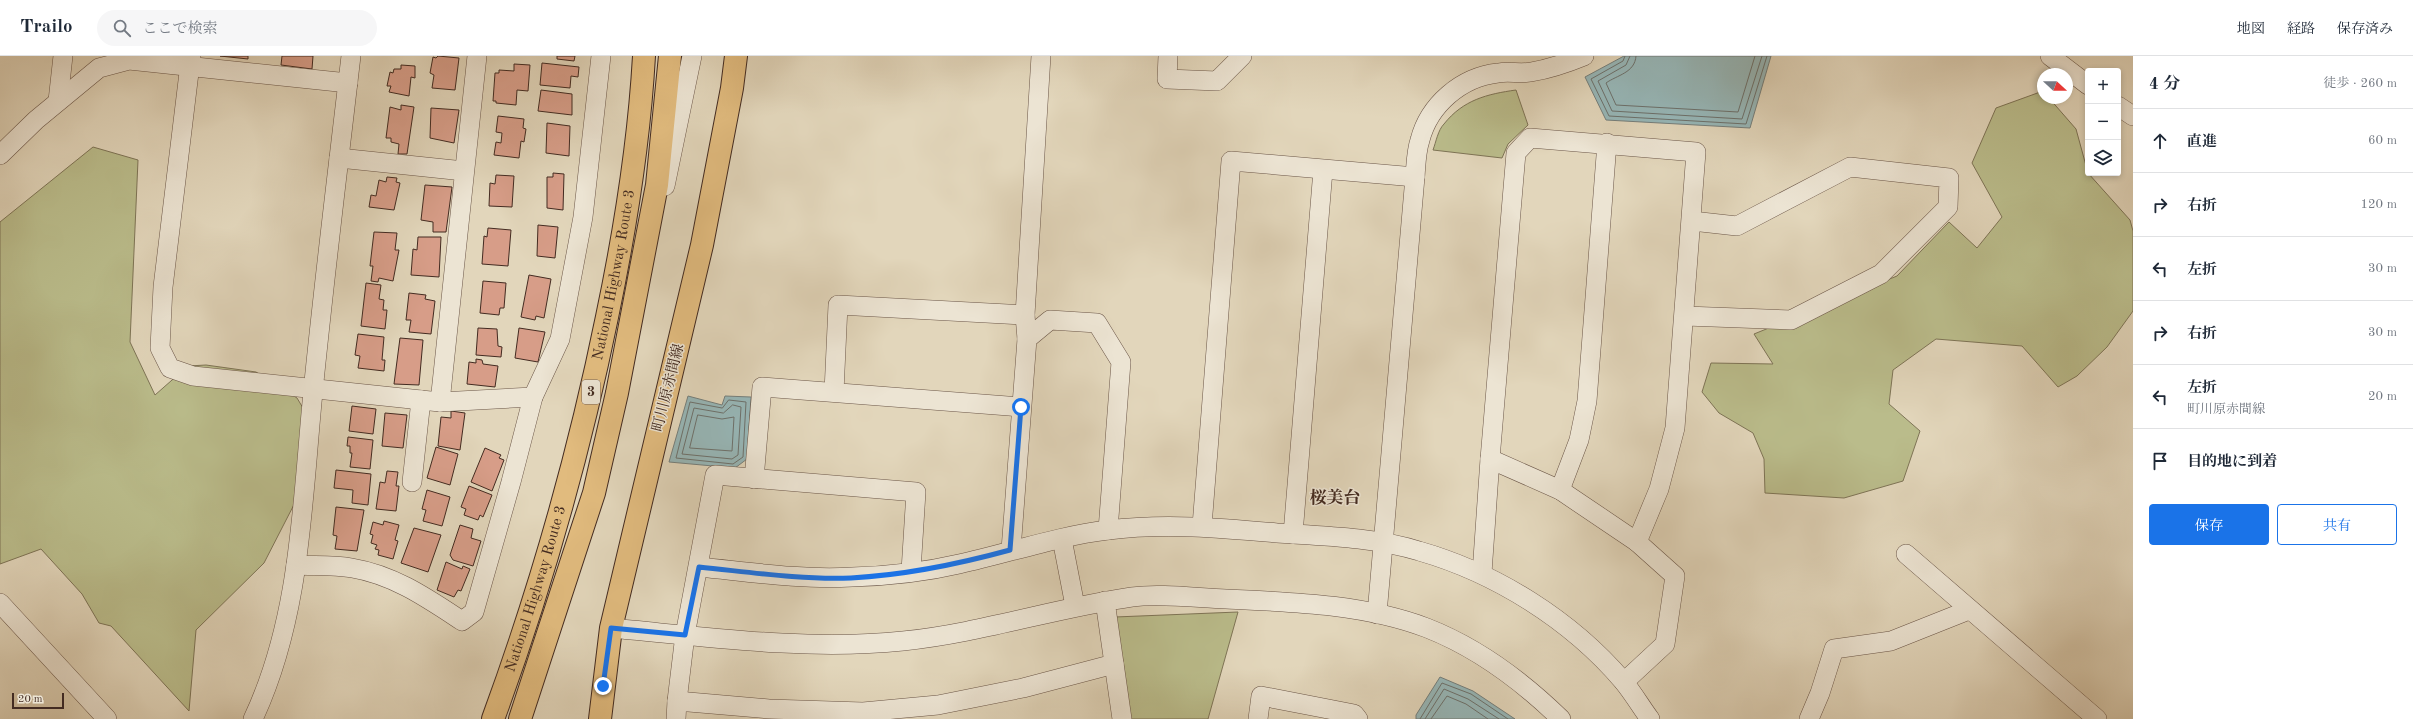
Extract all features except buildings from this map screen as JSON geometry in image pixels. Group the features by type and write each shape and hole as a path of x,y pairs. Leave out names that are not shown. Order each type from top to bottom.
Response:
{"main road":[{"name":"National Highway Route 3","path":"493,719 537,591 568,484 596,374 632,182 644,56"},
{"name":"National Highway Route 3","path":"520,719 594,493 618,394 640,286 657,185 670,56"},
{"name":"町川原赤間線","path":"600,719 611,628 702,245 730,104 736,56"}],"street":[{"path":"58,101 63,56"},
{"path":"253,719 266,692 284,634 296,565 313,390 351,56"},
{"path":"412,482 430,401 464,171 476,56"},
{"path":"296,565 350,568 375,573 405,585 462,621 474,612 512,482 533,397 560,340 583,217 601,56"},
{"path":"640,286 665,188 692,56"},
{"path":"1010,550 1027,338 1025,315 1041,56"},
{"path":"1168,56 1167,79 1217,81 1242,56"},
{"path":"1377,614 1415,177 1419,142 1424,127 1439,104 1457,88 1480,77 1498,72 1531,72 1584,56"},
{"path":"2050,56 2085,83"},
{"path":"0,155 58,101 99,68 129,60 190,62 348,83"},
{"path":"190,62 163,287 160,348 163,359 170,368 193,376 313,390 430,401 533,397"},
{"path":"2121,108 2133,116"},
{"path":"1482,573 1490,459 1516,153 1530,138 1607,143 1696,152 1685,316 1675,428 1659,489 1637,542"},
{"path":"1560,490 1579,440 1587,401 1607,143"},
{"path":"340,158 464,171"},
{"path":"1202,526 1231,161 1415,177"},
{"path":"1685,316 1791,320 1881,274 1948,207 1949,178 1850,167 1737,226 1692,221"},
{"path":"1293,534 1323,170"},
{"path":"834,392 838,305 1025,315"},
{"path":"1027,338 1050,320 1097,323 1121,362 1108,530"},
{"path":"754,479 762,387 1021,407"},
{"path":"1490,459 1560,490 1637,542 1675,576 1665,644 1624,682"},
{"path":"912,571 916,492 715,475 699,567 685,635 677,710 769,714 863,715 938,705 1022,688 1114,664"},
{"path":"699,567 790,576 851,578 958,564 1010,550 1108,530 1202,526 1384,543 1418,550 1482,573 1552,616 1589,647 1624,682 1650,719"},
{"path":"1062,539 1075,606"},
{"path":"1906,554 2096,719"},
{"path":"611,628 685,635 814,643 902,641 995,625 1075,606 1136,596 1266,601 1377,614 1426,628 1467,647 1506,672 1536,695 1561,719"},
{"path":"1105,601 1122,719"},
{"path":"0,603 107,719"},
{"path":"1808,719 1820,693 1834,649 1891,641 1969,610"},
{"path":"1258,719 1260,696 1354,714 1358,719"}],"green space":[{"path":"1516,90 1528,125 1508,144 1502,158 1433,150 1442,127 1459,109 1485,96"},
{"path":"2037,93 2037,104 2054,104 2076,129 2085,162 2085,176 2091,176 2130,220 2133,231 2133,311 2107,347 2077,376 2058,387 2022,346 1936,339 1893,370 1889,404 1920,431 1903,481 1844,498 1765,493 1764,459 1753,433 1719,413 1702,392 1711,363 1773,364 1754,334 1897,276 1949,222 1977,248 2002,217 1972,163 1996,108"},
{"path":"93,147 138,160 130,342 155,395 188,366 206,365 256,372 297,398 309,418 302,489 264,563 196,630 189,711 111,626 99,623 82,594 41,549 0,564 0,222"},
{"path":"1238,612 1208,719 1130,719 1115,617"}],"water":[{"path":"1624,56 1771,56 1750,128 1606,120 1585,77"},
{"path":"688,396 722,405 725,396 751,397 747,459 735,468 669,462"},
{"path":"1440,677 1473,691 1515,719 1416,719 1416,715"}],"district":[{"name":"桜美台","path":"1335,498"}],"route":[{"path":"603,686 611,628 685,635 699,567 790,576 851,578 958,564 1010,550 1021,407"}]}
